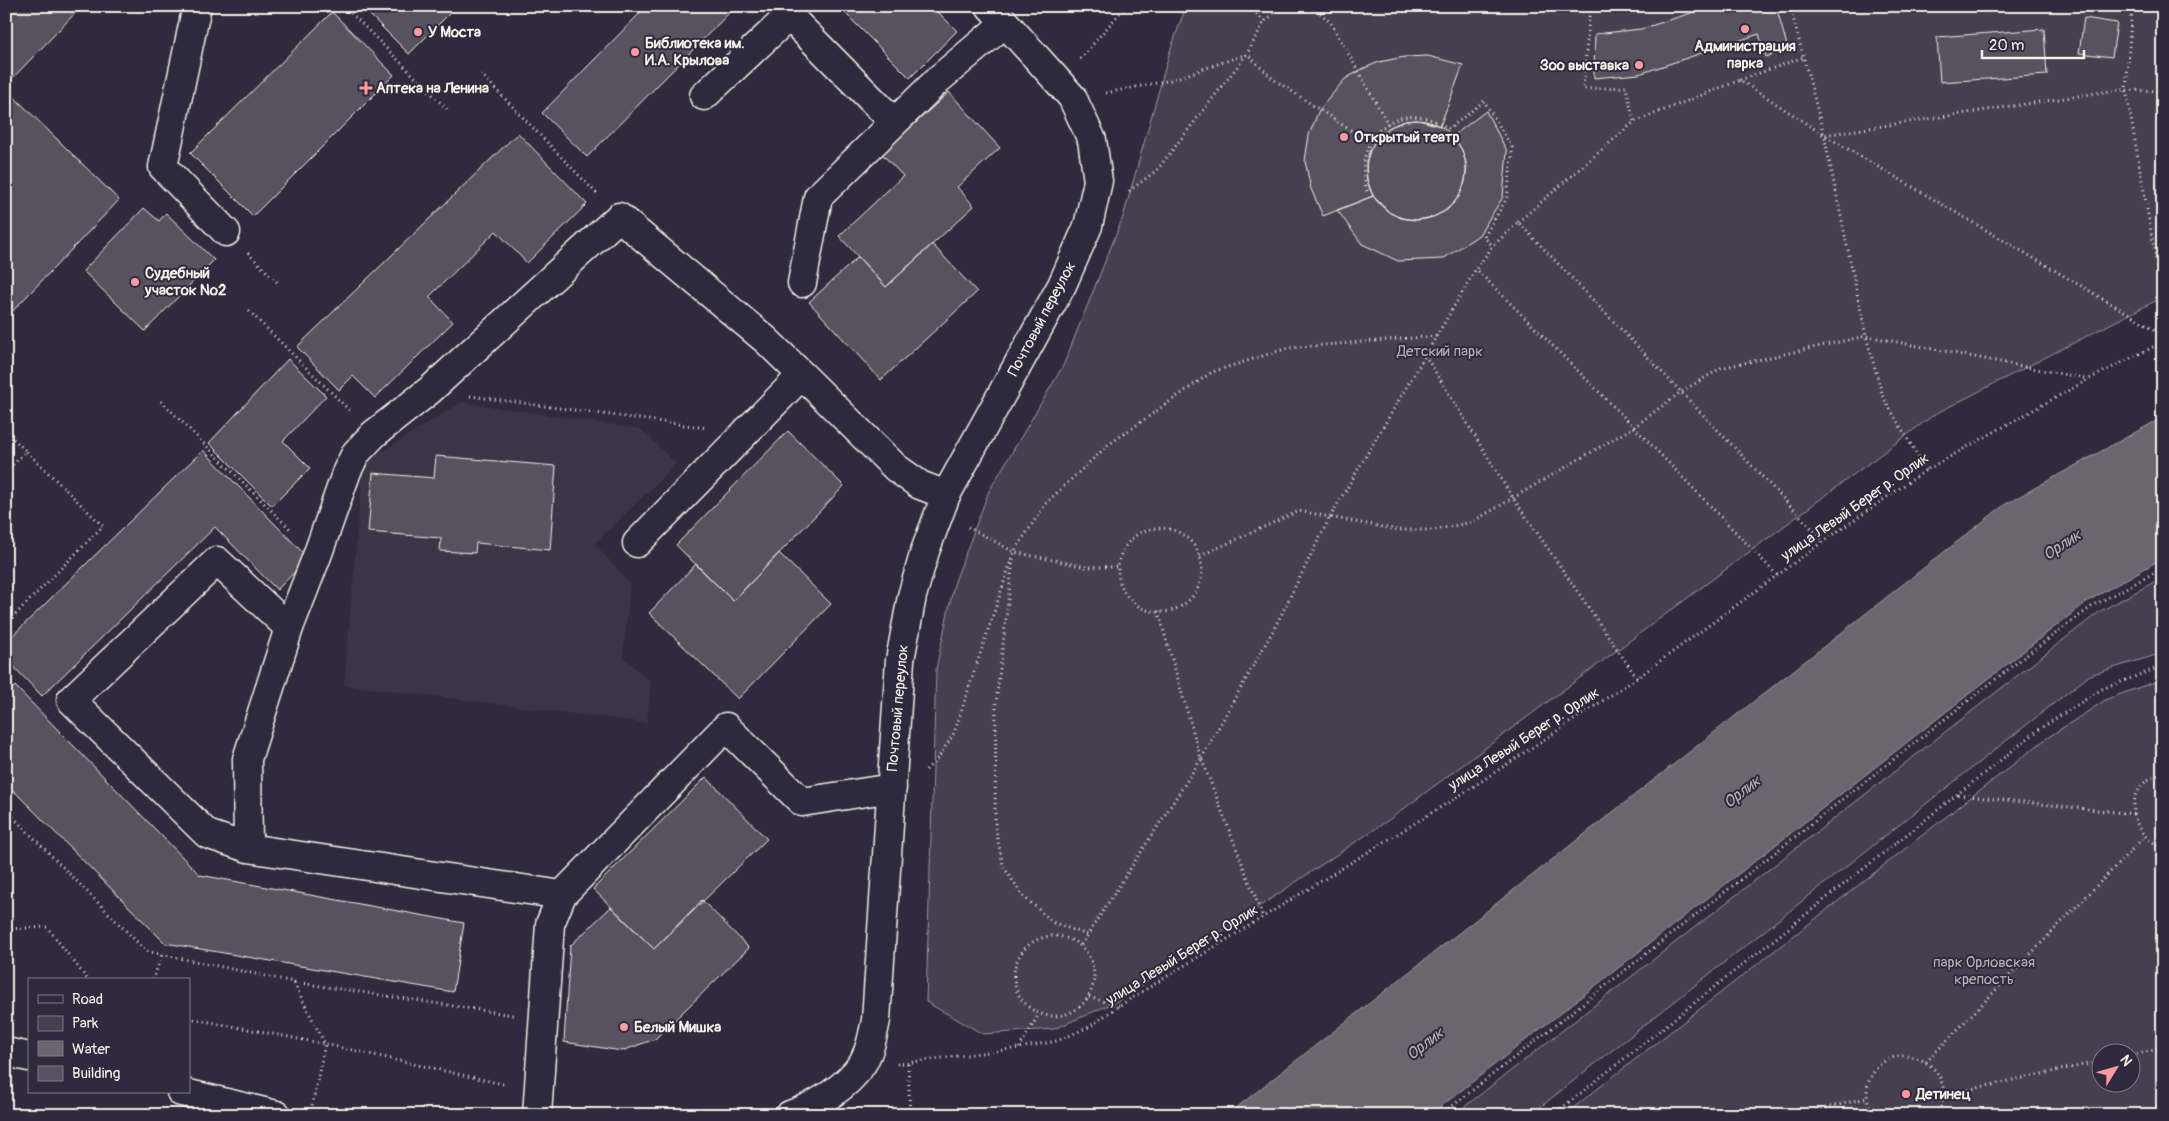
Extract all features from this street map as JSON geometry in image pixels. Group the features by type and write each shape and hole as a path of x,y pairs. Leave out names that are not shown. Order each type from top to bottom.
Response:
{"street":[{"path":"198,6 163,167 226,232"},
{"path":"802,283 818,197 940,78 997,15"},
{"name":"Почтовый переулок","path":"790,1115 842,1086 862,1064 872,1043 876,1020 900,660 917,578 946,496 1062,285 1088,226 1098,181 1092,140 1072,97 997,15"},
{"path":"704,96 789,16 894,122"},
{"path":"248,848 247,759 289,628 347,471 356,452 374,434 430,390 619,217 766,340 896,468 920,485 946,496"},
{"path":"637,543 802,375"},
{"path":"289,628 217,561 71,700 207,834 248,848 562,896"},
{"path":"538,1103 550,924 562,896 726,728 802,802 892,788"},
{"path":"6,1052 28,1057"},
{"path":"188,1094 277,1115"}],"path":[{"path":"344,6 447,109"},
{"path":"1075,64 1126,6"},
{"path":"1250,6 1264,22"},
{"path":"1125,194 1157,170 1247,54 1264,22 1282,6"},
{"path":"1313,6 1331,24 1388,124"},
{"path":"1590,6 1583,89 1626,87 1634,122"},
{"path":"1591,11 1608,6"},
{"path":"1790,6 1824,135 1866,336 1884,397 1926,470"},
{"path":"2132,6 2126,90 2163,299"},
{"path":"1100,94 1171,80 1247,54"},
{"path":"1247,54 1273,79 1370,143"},
{"path":"1081,945 1201,759 1274,629 1330,518 1476,269 1493,246 1518,222 1634,122 1804,57"},
{"path":"482,74 619,217"},
{"path":"1740,80 1824,135 2163,334"},
{"path":"1824,135 2126,90 2163,90"},
{"path":"1367,191 1362,167 1364,155 1378,131 1402,117 1412,115 1431,119 1449,129 1484,101 1512,147 1507,198 1484,237 1493,246"},
{"path":"1518,222 1824,541"},
{"path":"226,232 277,282"},
{"path":"1476,269 1634,427 1777,575"},
{"path":"249,311 374,434"},
{"path":"892,788 922,774 938,758 954,733 1014,552 1046,504 1108,445 1212,372 1288,348 1437,336"},
{"path":"1200,556 1300,512 1398,530 1434,530 1472,522 1634,427 1681,392 1721,368 1866,336 2089,379"},
{"name":"улица Левый Берег р. Орлик","path":"862,1064 908,1064 1019,1048 1057,1040 1089,1027 1118,1006 1462,794 1637,678 1824,541 1926,470 2089,379 2163,342"},
{"path":"1425,355 1513,498 1637,678"},
{"path":"430,390 745,433"},
{"path":"161,401 317,556"},
{"path":"6,432 103,526 6,624"},
{"path":"6,472 26,451"},
{"path":"967,526 1014,552 1086,567 1119,567"},
{"path":"1158,528 1171,529 1183,534 1193,543 1200,556 1202,570 1200,585 1192,598 1181,606 1167,611 1158,611 1139,606 1128,596 1121,585 1119,567 1125,547 1134,537 1145,530 1158,528"},
{"path":"1014,552 996,703 995,825 1001,858 1003,866 1023,896 1054,923 1088,935"},
{"path":"1441,1115 2020,660 2094,605 2163,568"},
{"path":"1158,611 1201,759 1264,917"},
{"path":"1553,1115 2041,728 2102,689 2163,666"},
{"path":"2163,774 2147,781 2139,790 2134,802 2137,827 2144,837 2154,844 2163,847"},
{"path":"1957,795 2134,814"},
{"path":"6,810 146,951 294,982 544,1019"},
{"path":"1926,1062 2144,837"},
{"path":"6,928 47,927 86,978"},
{"path":"1055,935 1068,938 1081,945 1089,956 1094,969 1094,983 1089,997 1080,1007 1068,1014 1054,1016 1040,1014 1029,1008 1020,998 1015,987 1013,974 1022,950 1031,942 1043,936 1055,935"},
{"path":"154,978 162,954"},
{"path":"294,982 325,1044 310,1115"},
{"path":"1089,997 1118,1006"},
{"path":"1019,1048 1040,1014"},
{"path":"190,1018 325,1044 538,1103"},
{"path":"2142,1053 2163,1048"},
{"path":"1874,1115 1867,1098 1872,1074 1880,1065 1891,1058 1909,1056 1926,1062 1936,1071 1942,1082 1944,1095 1937,1115"},
{"path":"1944,1095 2092,1063"},
{"path":"908,1064 910,1115"},
{"path":"1796,1115 1867,1098"}],"shaded area":[{"path":"462,402 641,429 676,464 595,544 630,584 623,657 651,682 647,723 344,685 363,463"}],"green space":[{"name":"Детский парк","path":"1186,6 2163,6 2163,297 1935,414 1390,819 1118,1001 1054,1029 983,1034 926,1002 936,669 954,584 989,491 1063,366 1123,217 1170,51"},
{"path":"2163,577 2163,653 2090,675 1530,1115 1454,1115 2099,612"},
{"name":"парк Орловская крепость","path":"2163,679 2163,1115 1564,1115 2047,738 2107,699"}],"water":[{"name":"Орлик","path":"2163,417 2163,558 2088,601 1430,1115 1227,1115 2004,505"}],"building":[{"path":"6,6 82,6 6,85"},
{"path":"361,6 457,6 409,54"},
{"path":"647,6 736,6 587,157 542,113"},
{"path":"838,6 932,6 957,31 910,78"},
{"path":"1713,6 1776,6 1788,49 1766,57 1759,34 1639,74 1594,78 1595,34 1641,29"},
{"path":"332,12 394,75 253,216 190,153"},
{"path":"2084,18 2117,23 2112,57 2079,53"},
{"path":"2044,29 2047,75 1940,82 1937,37"},
{"name":"Открытый театр","path":"1428,56 1463,65 1440,126 1418,120 1406,121 1390,127 1377,138 1370,150 1366,163 1367,180 1373,196 1323,216 1311,189 1305,161 1309,135 1319,110 1345,79 1362,69 1379,62 1404,57"},
{"path":"6,89 119,200 6,318"},
{"path":"949,92 1000,148 957,187 974,206 886,287 839,236 903,176 882,154"},
{"path":"1486,111 1507,151 1503,197 1479,235 1443,259 1398,261 1362,244 1337,210 1373,196 1390,213 1401,218 1417,220 1433,217 1447,210 1459,197 1465,182 1467,166 1462,150 1453,136"},
{"path":"1416,120 1435,124 1451,135 1462,151 1466,170 1462,189 1451,205 1435,216 1416,220 1397,216 1381,205 1370,189 1366,170 1370,151 1381,135 1397,124"},
{"path":"518,133 587,204 527,263 496,231 429,297 453,322 375,398 353,376 339,390 297,347"},
{"path":"144,208 159,221 166,213 214,260 145,331 83,271"},
{"path":"932,244 977,292 881,380 809,302 858,257 886,287"},
{"path":"288,359 326,396 283,441 310,468 272,506 209,443"},
{"path":"788,431 844,486 733,601 676,545"},
{"path":"203,450 308,558 277,590 215,527 42,696 6,659 6,642"},
{"path":"436,456 556,466 550,550 476,543 475,553 440,551 441,538 368,532 373,473 434,478"},
{"path":"779,553 831,604 738,699 649,613 696,564 733,601"},
{"path":"15,686 200,875 464,923 453,992 165,943 6,783 6,695"},
{"path":"706,777 767,839 654,949 593,889"},
{"path":"702,900 749,948 655,1039 622,1051 564,1042 570,946 611,907 654,949"}],"place":[{"name":"Администрация парка","path":"1745,29"},
{"name":"У Моста","path":"418,32"},
{"name":"Библиотека им. И.А. Крылова","path":"635,52"},
{"name":"Зоо выставка","path":"1639,65"},
{"name":"Аптека на Ленина","path":"366,88"},
{"name":"Открытый театр","path":"1344,137"},
{"name":"Судебный участок №2","path":"135,282"},
{"name":"Белый Мишка","path":"624,1027"},
{"name":"Детинец","path":"1906,1094"}]}
